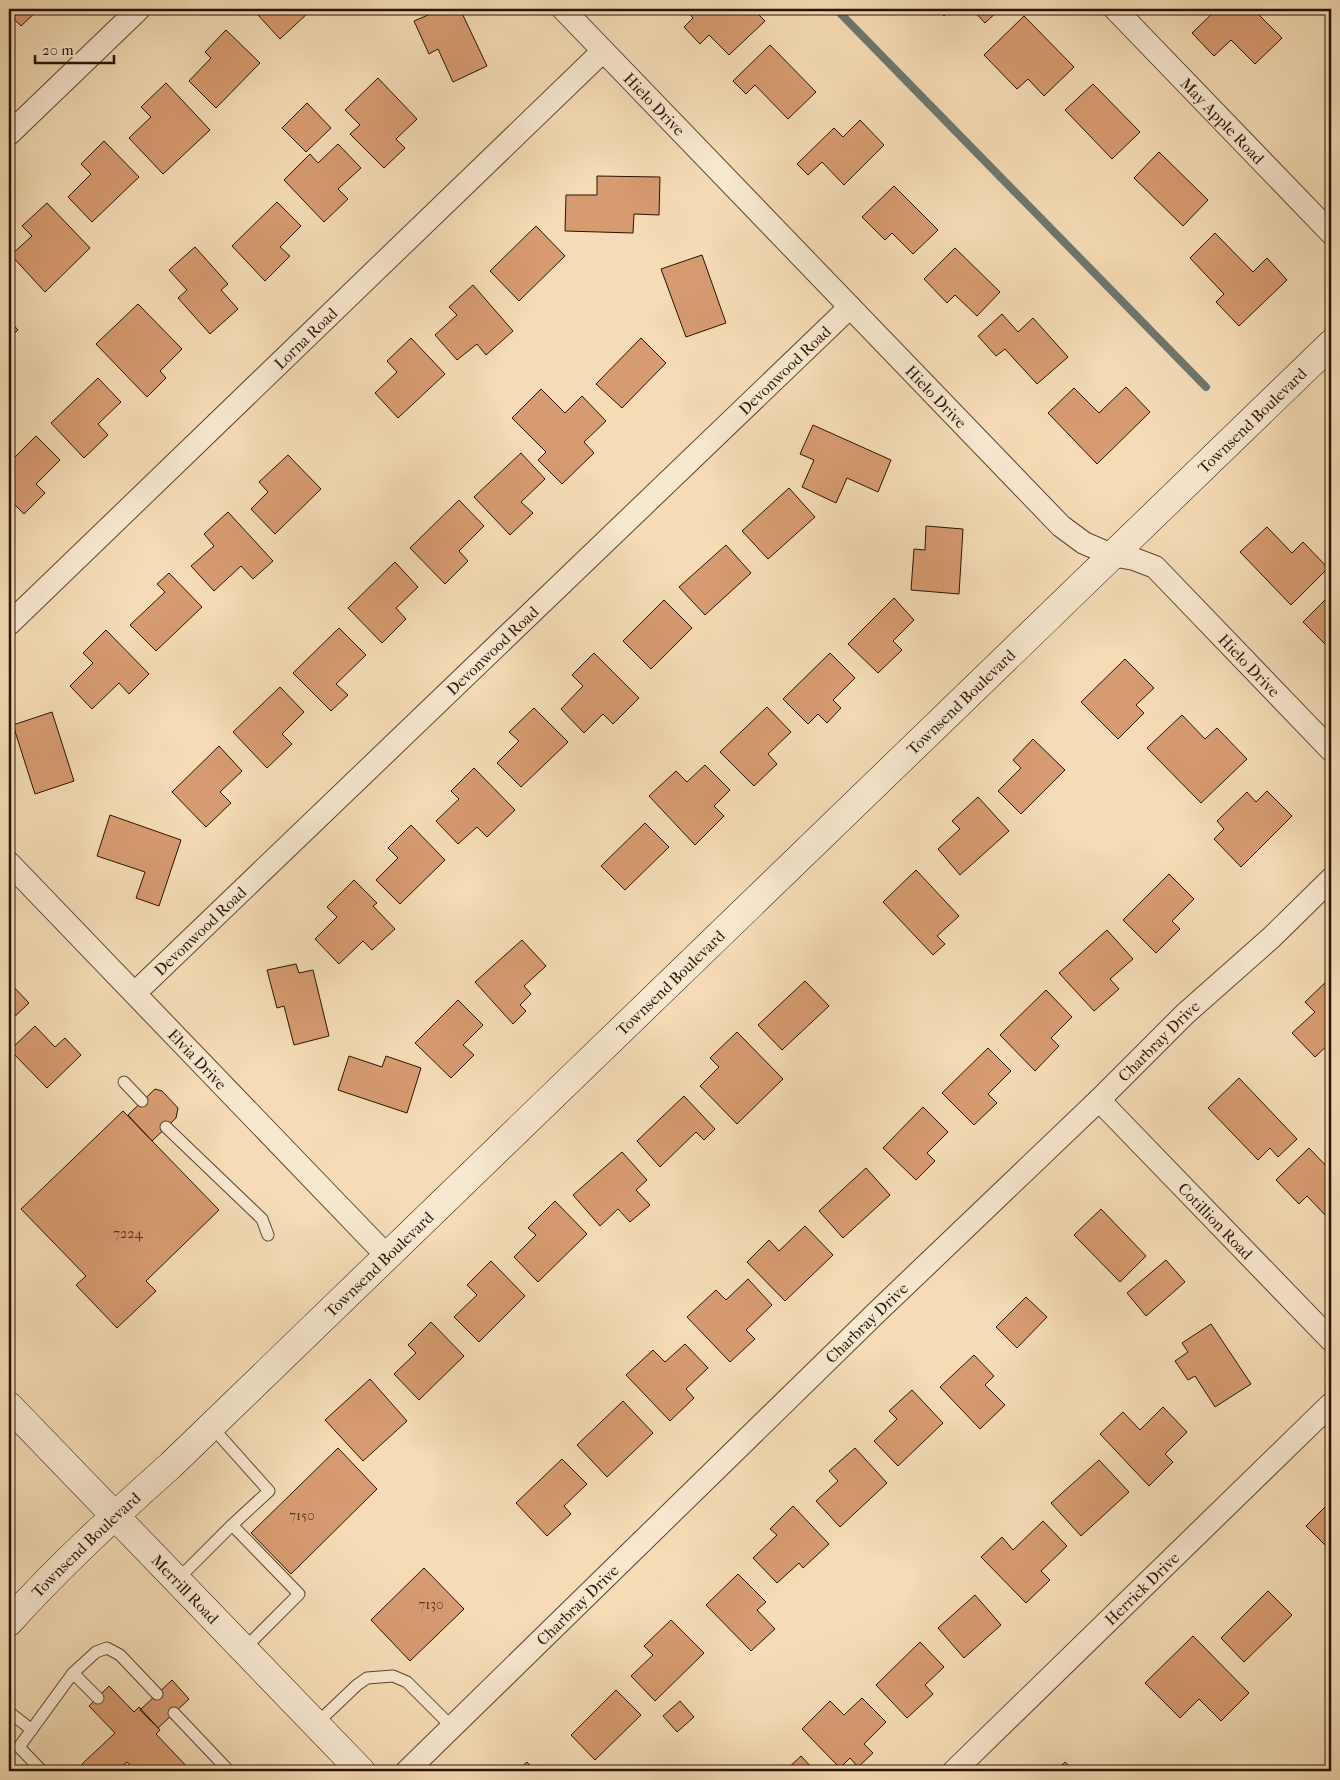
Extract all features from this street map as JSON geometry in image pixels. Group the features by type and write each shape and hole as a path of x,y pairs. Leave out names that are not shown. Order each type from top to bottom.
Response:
{"street":[{"path":"9,134 139,9"},
{"name":"Hielo Drive","path":"562,9 1061,526 1084,543 1112,555 1134,559 1155,567 1331,750"},
{"name":"May Apple Road","path":"1121,11 1331,233"},
{"name":"Lorna Road","path":"9,624 603,51"},
{"name":"Devonwood Road","path":"135,993 850,307"},
{"name":"Townsend Boulevard","path":"9,1622 114,1516 211,1426 1331,344"},
{"name":"Elvia Drive","path":"9,863 386,1256"},
{"name":"Charbray Drive","path":"407,1771 876,1312 1099,1100 1185,1014 1272,937 1331,879"},
{"name":"Cotillion Road","path":"1099,1100 1331,1340"},
{"name":"Herrick Drive","path":"954,1771 1331,1404"},
{"name":"Merrill Road","path":"9,1406 361,1771"}],"lane":[{"path":"124,1082 142,1101"},
{"path":"166,1127 262,1219 268,1235"},
{"path":"176,1581 269,1491 211,1426"},
{"path":"232,1525 299,1594 243,1650"},
{"path":"42,1771 19,1747 73,1673 96,1652 107,1648 120,1656 157,1694"},
{"path":"73,1673 98,1698"},
{"path":"315,1725 357,1685 367,1678 393,1676 407,1682 452,1727"},
{"path":"9,1712 32,1730"},
{"path":"174,1713 229,1771"}],"building":[{"path":"9,9 39,9 21,26 9,14"},
{"path":"263,9 304,9 308,13 280,39 257,14"},
{"path":"442,9 460,9 487,66 453,82 438,49 429,54 414,21"},
{"path":"686,9 753,9 765,21 729,55 709,35 700,44 684,27 693,18"},
{"path":"937,9 951,9 944,16"},
{"path":"972,9 1000,9 985,23"},
{"path":"1217,9 1253,9 1282,38 1255,64 1231,40 1214,56 1192,33"},
{"path":"1024,16 1074,67 1044,96 1028,79 1017,89 984,55"},
{"path":"226,30 260,63 216,108 189,81 211,58 205,52"},
{"path":"770,45 816,92 788,119 755,85 746,94 733,81"},
{"path":"378,78 417,119 396,139 405,148 384,168 350,134 360,125 345,110"},
{"path":"166,83 210,130 163,174 129,138 151,117 141,107"},
{"path":"1093,84 1140,132 1112,159 1065,110"},
{"path":"307,103 331,128 306,152 282,128"},
{"path":"860,120 884,145 844,185 822,162 808,175 797,164 834,128 843,137"},
{"path":"104,141 139,177 92,222 68,197 91,174 81,164"},
{"path":"338,144 361,168 338,189 348,199 324,222 284,180 310,154 318,163"},
{"path":"1159,152 1208,200 1183,226 1134,178"},
{"path":"597,176 660,177 659,215 634,214 633,233 565,231 566,195 597,195"},
{"path":"894,186 938,230 913,254 892,233 885,240 862,217"},
{"path":"277,202 301,226 280,247 290,256 265,281 232,246"},
{"path":"47,203 90,248 45,292 11,255 32,236 22,226"},
{"path":"536,226 565,256 519,301 490,271"},
{"path":"1215,233 1253,272 1267,258 1287,280 1239,326 1216,302 1224,294 1190,258"},
{"path":"195,247 228,284 221,290 238,309 210,334 178,298 187,290 169,270"},
{"path":"955,248 1000,292 977,316 955,295 947,303 924,279"},
{"path":"702,255 726,323 686,337 661,269"},
{"path":"473,285 513,331 486,355 477,344 457,360 435,335 457,315 449,307"},
{"path":"138,304 182,349 160,371 166,378 147,397 96,344"},
{"path":"1002,314 1018,332 1033,318 1068,357 1037,384 1005,349 996,356 978,336"},
{"path":"9,320 18,330 9,339"},
{"path":"411,338 445,374 398,418 375,393 397,372 387,361"},
{"path":"641,338 666,363 622,408 596,384"},
{"path":"98,378 121,402 98,424 108,435 84,458 51,423"},
{"path":"1126,387 1150,412 1097,464 1048,413 1074,388 1099,413"},
{"path":"541,389 565,413 582,396 606,421 584,442 594,453 562,484 538,460 546,452 512,418"},
{"path":"813,425 891,460 878,492 847,478 836,503 802,487 814,460 800,454"},
{"path":"36,436 60,460 36,484 45,493 24,514 9,499 9,463"},
{"path":"521,453 545,479 521,502 533,513 510,535 474,497"},
{"path":"288,455 321,489 275,534 251,509 268,492 259,482"},
{"path":"789,488 815,517 768,559 742,531"},
{"path":"459,500 484,526 459,551 468,561 445,584 410,548"},
{"path":"228,512 273,561 253,579 241,566 214,591 191,566 214,546 204,534"},
{"path":"926,526 963,529 959,594 911,590 914,549 925,550"},
{"path":"1267,527 1292,553 1303,542 1328,568 1291,605 1240,552"},
{"path":"726,545 751,573 705,615 679,587"},
{"path":"395,562 418,587 396,608 406,619 382,643 348,608"},
{"path":"169,573 202,607 156,651 130,625 165,592 157,584"},
{"path":"1331,594 1331,650 1303,622"},
{"path":"894,598 914,620 893,641 902,650 878,673 848,644"},
{"path":"664,600 692,628 651,669 623,641"},
{"path":"339,628 366,655 336,684 348,695 331,711 293,673"},
{"path":"106,630 149,674 129,694 119,683 92,709 70,686 93,663 83,653"},
{"path":"594,653 639,698 613,724 603,714 584,733 561,709 583,686 572,675"},
{"path":"830,653 855,678 833,700 841,708 827,723 818,714 808,724 783,699"},
{"path":"1125,659 1154,688 1136,705 1144,713 1118,739 1081,702"},
{"path":"280,687 304,712 282,734 292,744 267,768 233,732"},
{"path":"767,707 791,732 768,754 777,764 754,786 720,752"},
{"path":"534,708 568,742 521,787 497,763 519,741 509,732"},
{"path":"52,712 74,781 35,794 13,725"},
{"path":"1182,715 1205,739 1217,728 1247,759 1201,803 1147,748"},
{"path":"1033,739 1065,770 1021,814 998,791 1021,768 1013,760"},
{"path":"219,746 242,771 220,792 231,803 206,827 172,792"},
{"path":"705,765 730,790 714,806 724,816 695,845 649,796 676,771 687,782"},
{"path":"474,768 515,810 487,837 477,827 458,844 436,821 459,799 451,791"},
{"path":"1267,791 1292,816 1241,867 1214,839 1224,829 1217,821 1247,792 1256,802"},
{"path":"978,797 1009,831 960,875 938,849 960,829 952,821"},
{"path":"110,815 181,840 159,906 136,898 145,872 97,856"},
{"path":"645,823 669,847 625,890 601,866"},
{"path":"411,825 445,860 400,904 376,880 398,858 388,848"},
{"path":"916,870 959,916 937,936 945,944 933,955 883,902"},
{"path":"1169,874 1194,899 1172,921 1180,929 1156,953 1123,920"},
{"path":"354,880 377,903 373,906 395,929 372,950 363,941 339,964 315,939 337,917 327,907"},
{"path":"1107,930 1133,959 1110,979 1119,989 1094,1011 1059,973"},
{"path":"522,940 546,966 524,986 531,994 520,1005 526,1011 513,1024 475,982"},
{"path":"296,964 299,973 313,970 329,1036 294,1045 284,1006 277,1008 267,970"},
{"path":"1329,979 1331,982 1331,1042 1315,1057 1292,1033 1315,1012 1305,1002"},
{"path":"805,981 829,1006 782,1050 758,1025"},
{"path":"9,982 29,1003 9,1022"},
{"path":"1046,990 1072,1017 1051,1038 1059,1046 1035,1071 1000,1035"},
{"path":"458,1000 483,1025 463,1045 474,1055 451,1078 415,1043"},
{"path":"35,1026 55,1047 65,1038 81,1055 47,1088 10,1050"},
{"path":"737,1032 783,1079 737,1124 700,1086 719,1067 710,1058"},
{"path":"988,1048 1011,1071 988,1094 997,1103 974,1125 942,1093"},
{"path":"349,1056 382,1067 386,1056 421,1068 407,1113 338,1090"},
{"path":"1239,1078 1297,1139 1278,1157 1270,1148 1258,1160 1208,1108"},
{"path":"155,1089 162,1091 178,1108 176,1118 152,1141 128,1115"},
{"path":"684,1096 715,1129 704,1140 696,1132 660,1167 637,1141"},
{"path":"923,1107 948,1132 927,1153 935,1161 916,1180 883,1148"},
{"path":"123,1111 219,1210 146,1281 156,1291 117,1328 76,1285 86,1276 21,1209"},
{"path":"1309,1148 1331,1171 1331,1217 1329,1219 1307,1196 1299,1204 1276,1180"},
{"path":"622,1152 647,1180 636,1190 650,1205 630,1222 618,1209 600,1226 573,1195"},
{"path":"866,1168 890,1195 843,1238 819,1211"},
{"path":"555,1201 587,1234 538,1282 514,1257 536,1235 528,1228"},
{"path":"1101,1209 1146,1256 1120,1282 1074,1235"},
{"path":"805,1226 833,1255 785,1301 747,1262 769,1240 779,1251"},
{"path":"1166,1260 1185,1282 1146,1316 1127,1293"},
{"path":"491,1261 525,1296 479,1342 454,1317 477,1295 467,1285"},
{"path":"748,1279 772,1305 746,1330 755,1339 730,1362 687,1317 716,1290 726,1300"},
{"path":"1026,1297 1047,1317 1017,1348 996,1327"},
{"path":"431,1322 464,1356 419,1400 394,1374 416,1353 408,1345"},
{"path":"1211,1324 1251,1384 1215,1407 1195,1376 1188,1380 1175,1361 1188,1352 1182,1343"},
{"path":"685,1344 708,1368 686,1389 694,1398 670,1421 626,1375 653,1350 665,1362"},
{"path":"974,1355 994,1376 985,1385 1005,1405 980,1429 940,1387"},
{"path":"370,1379 407,1421 363,1461 325,1420"},
{"path":"912,1390 943,1423 898,1466 874,1441 897,1419 889,1411"},
{"path":"623,1401 653,1433 607,1477 577,1445"},
{"path":"1163,1407 1187,1432 1165,1454 1173,1462 1149,1486 1100,1434 1123,1412 1140,1430"},
{"path":"338,1448 377,1489 291,1574 251,1533"},
{"path":"855,1448 887,1483 840,1527 816,1501 838,1481 829,1471"},
{"path":"562,1459 587,1484 564,1506 571,1514 547,1536 516,1503"},
{"path":"1099,1460 1129,1492 1081,1536 1051,1503"},
{"path":"1331,1501 1331,1551 1306,1526"},
{"path":"793,1506 829,1544 803,1568 799,1563 777,1583 753,1558 777,1535 770,1529"},
{"path":"1043,1521 1067,1546 1041,1571 1050,1580 1026,1603 981,1557 1002,1537 1013,1550"},
{"path":"424,1568 464,1609 410,1661 371,1620"},
{"path":"738,1574 766,1602 757,1610 775,1629 751,1651 706,1605"},
{"path":"1268,1591 1292,1615 1244,1662 1221,1638"},
{"path":"975,1595 1001,1625 964,1658 938,1628"},
{"path":"671,1620 704,1653 655,1701 631,1676 653,1655 644,1646"},
{"path":"1193,1636 1249,1693 1221,1721 1199,1699 1180,1718 1145,1683"},
{"path":"920,1642 944,1667 925,1685 933,1694 907,1718 876,1685"},
{"path":"172,1680 189,1699 158,1728 140,1710"},
{"path":"109,1686 134,1712 139,1707 160,1730 156,1734 191,1771 136,1771 127,1762 117,1771 88,1771 82,1764 115,1733 89,1706"},
{"path":"616,1690 641,1715 595,1760 571,1735"},
{"path":"862,1698 886,1722 864,1744 873,1753 858,1767 850,1758 840,1768 802,1729 830,1701 844,1715"},
{"path":"680,1701 694,1717 677,1732 663,1716"},
{"path":"801,1756 815,1771 785,1771"},
{"path":"527,1762 535,1771 517,1771"},
{"path":"1065,1762 1074,1771 1056,1771"}],"waterway":[{"path":"836,9 1206,387"}]}
